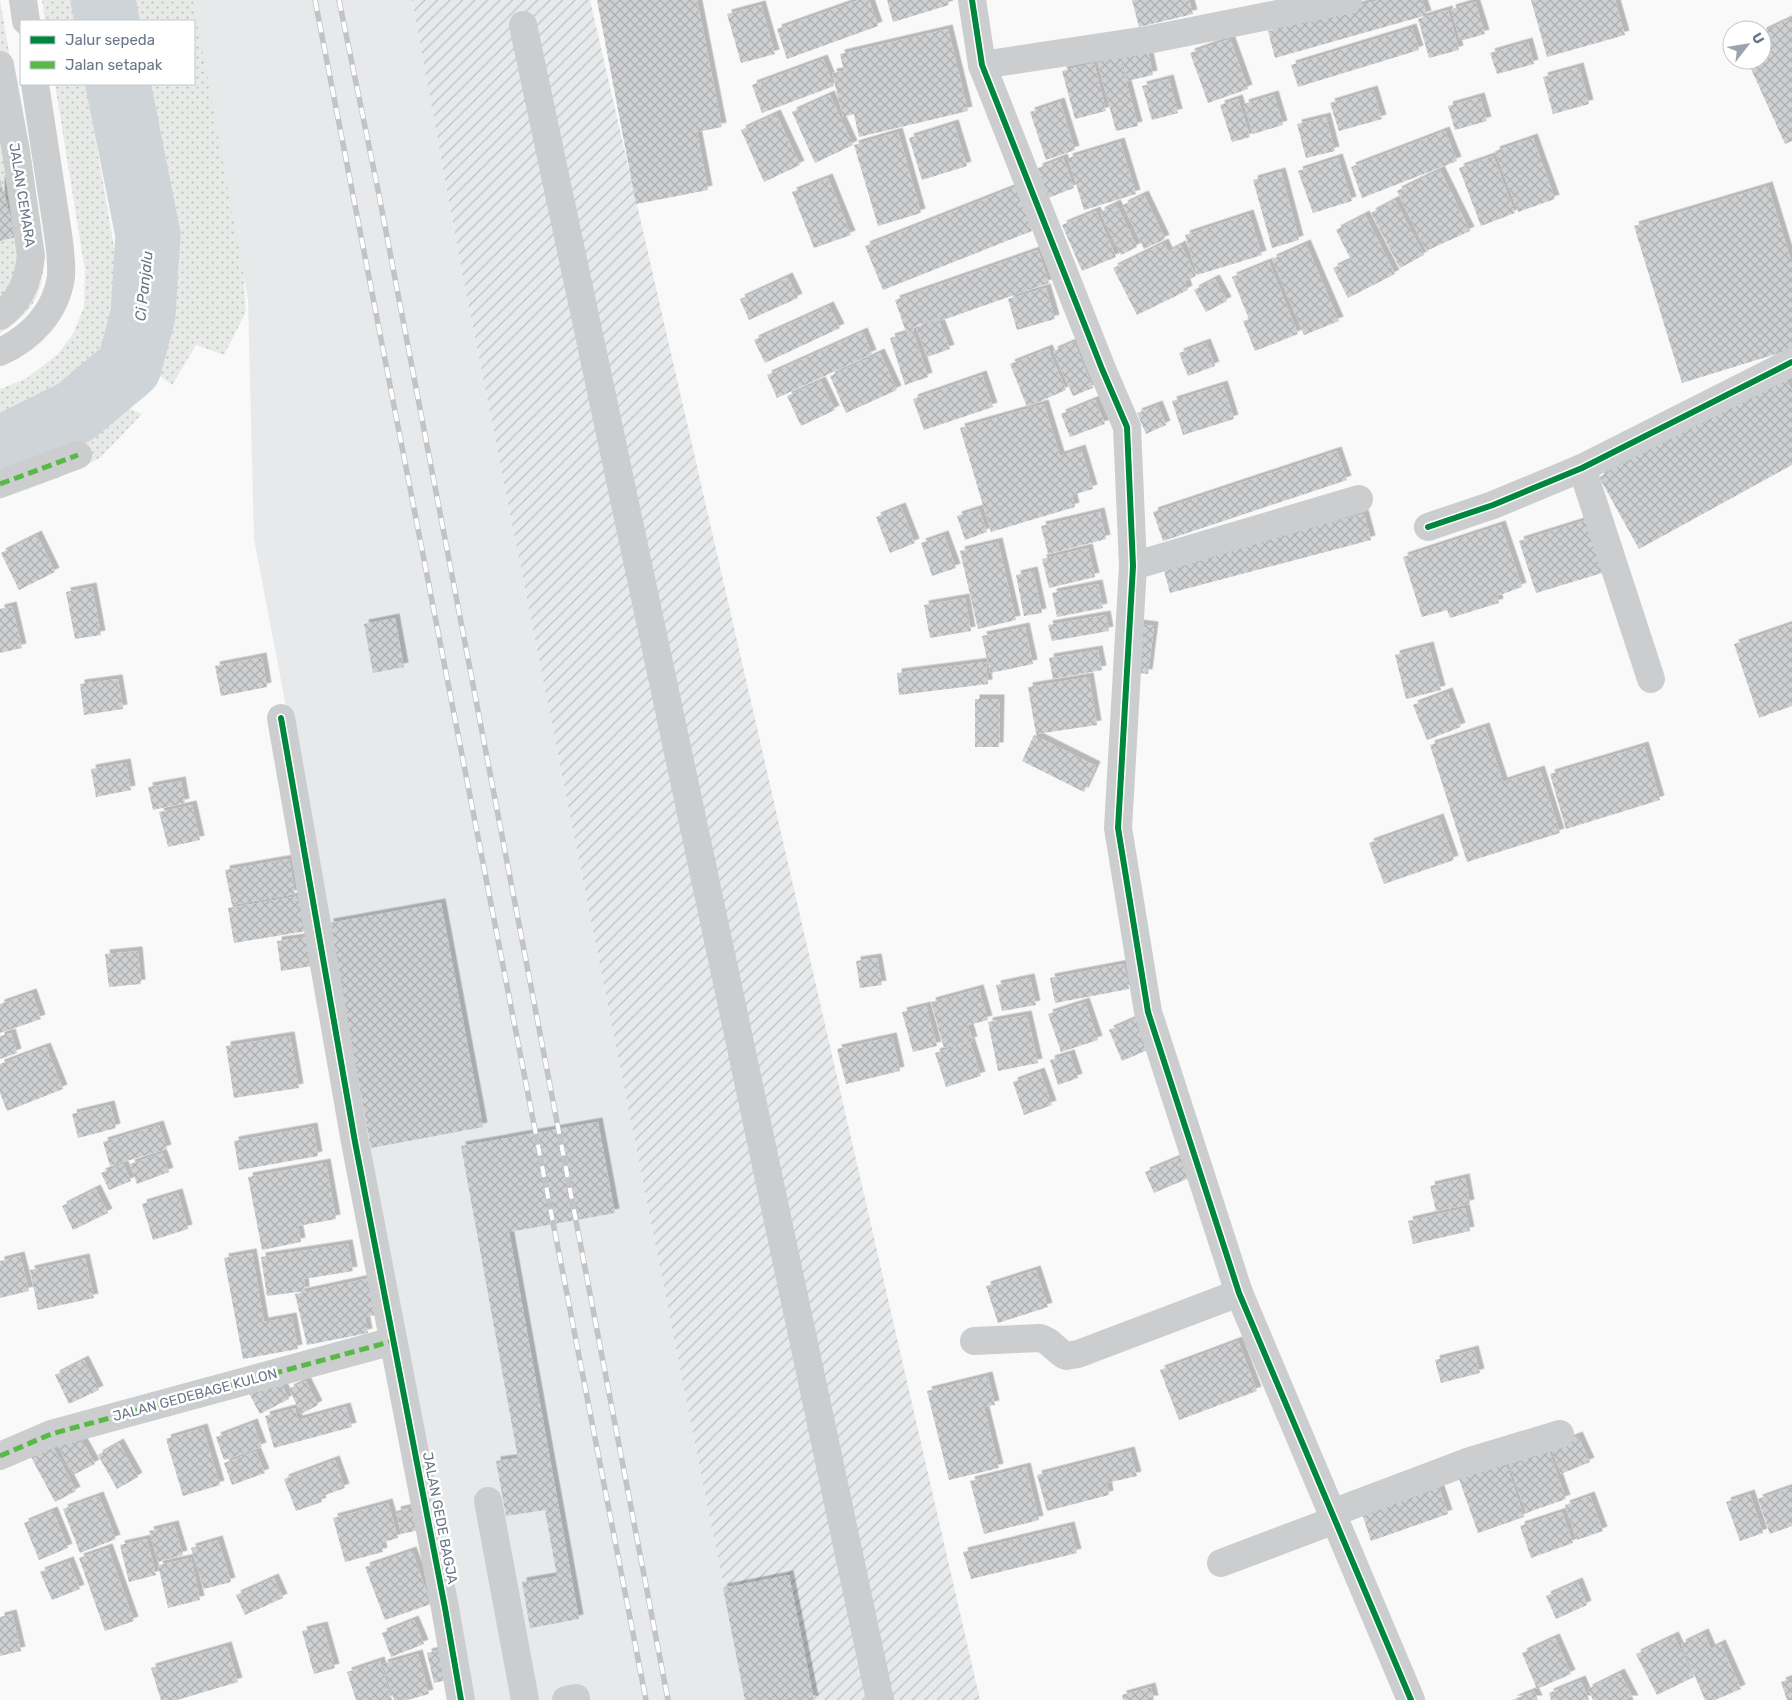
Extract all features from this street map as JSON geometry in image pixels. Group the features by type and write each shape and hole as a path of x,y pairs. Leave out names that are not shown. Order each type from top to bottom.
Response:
{"street":[{"path":"23,0 26,20"},
{"path":"972,0 982,65 1102,370 1127,427 1133,566 1118,828 1148,1012 1239,1292 1411,1700"},
{"path":"982,65 1147,40 1348,0"},
{"path":"523,25 880,1700"},
{"name":"JALAN CEMARA","path":"0,66 8,153 32,256 24,287 16,301 0,316"},
{"path":"0,352 21,341 45,317 55,298 60,277 61,255 36,85"},
{"path":"1428,527 1494,505 1582,468 1792,362"},
{"path":"0,484 78,455"},
{"path":"1582,468 1651,679"},
{"path":"1133,566 1359,499"},
{"name":"JALAN GEDE BAGJA","path":"281,718 355,1142 461,1700"},
{"path":"974,1341 1040,1338 1046,1339 1066,1356 1078,1354 1239,1292"},
{"name":"JALAN GEDEBAGE KULON","path":"0,1456 50,1434 393,1341"},
{"path":"1221,1562 1467,1462 1560,1434"},
{"path":"488,1501 525,1700"},
{"path":"566,1700 576,1698 576,1700"}],"shaded area":[{"path":"0,0 44,258 41,283 34,302 20,318 0,333"},
{"path":"42,0 72,0 76,20 45,20"},
{"path":"127,0 193,0 243,271 246,312 224,355 196,345 172,385 150,368 174,319 179,265 144,85 195,85 195,20 131,20"},
{"path":"190,0 412,0 463,277 712,1529 748,1700 475,1700 254,539 248,300"},
{"path":"412,0 590,0 980,1700 748,1700 712,1529 463,277"},
{"path":"55,85 86,85 117,264 120,313 106,355 78,391 44,414 0,433 0,389 27,378 58,354 73,334 84,307 85,271"},
{"path":"117,403 142,414 100,458 58,478 0,499 0,466 40,453 68,440 104,409"}],"building":[{"path":"597,0 697,0 722,127 697,132 708,190 636,204"},
{"path":"859,0 869,0 878,26 787,59 777,29"},
{"path":"887,0 947,0 949,5 893,22"},
{"path":"1132,0 1189,0 1193,14 1139,27"},
{"path":"1379,0 1422,0 1427,15 1275,58 1268,31"},
{"path":"1531,0 1615,0 1625,35 1547,57"},
{"path":"1475,2 1485,34 1460,41 1451,9"},
{"path":"761,5 775,54 741,63 727,14"},
{"path":"1448,10 1459,50 1429,58 1418,19"},
{"path":"1792,18 1792,141 1785,144 1752,70 1772,70 1772,27"},
{"path":"1412,28 1419,50 1298,87 1291,65"},
{"path":"948,29 968,111 859,137 854,114 843,117 832,73 844,71 840,54"},
{"path":"1230,39 1248,89 1208,103 1190,53"},
{"path":"1528,42 1534,64 1497,74 1490,53"},
{"path":"1147,47 1153,75 1127,81 1121,52"},
{"path":"1119,54 1138,126 1116,131 1097,60"},
{"path":"823,59 834,86 762,113 752,85"},
{"path":"1094,63 1106,111 1075,119 1062,71"},
{"path":"1579,67 1589,104 1553,114 1543,77"},
{"path":"1169,79 1178,113 1152,120 1142,86"},
{"path":"1373,90 1382,119 1339,131 1330,103"},
{"path":"830,95 853,145 815,163 792,112"},
{"path":"1274,95 1283,125 1253,134 1244,104"},
{"path":"1480,97 1487,121 1455,130 1448,106"},
{"path":"1238,99 1250,137 1232,142 1220,105"},
{"path":"1060,102 1075,150 1046,160 1030,112"},
{"path":"776,114 800,165 764,182 741,130"},
{"path":"1326,117 1335,151 1306,158 1297,124"},
{"path":"954,124 967,166 922,180 909,138"},
{"path":"1445,131 1457,161 1362,198 1351,167"},
{"path":"898,132 921,213 878,226 854,145"},
{"path":"1533,138 1555,199 1518,212 1495,151"},
{"path":"1120,142 1136,194 1084,210 1068,158"},
{"path":"1493,156 1515,213 1481,226 1459,168"},
{"path":"1063,158 1074,188 1048,198 1038,168"},
{"path":"1338,158 1352,201 1313,213 1298,171"},
{"path":"1440,170 1470,231 1426,251 1397,191"},
{"path":"1281,172 1299,240 1272,248 1253,180"},
{"path":"828,178 851,235 814,248 792,192"},
{"path":"0,179 16,237 0,241"},
{"path":"1768,186 1792,264 1792,349 1682,383 1634,226"},
{"path":"1015,187 1032,231 883,290 865,246"},
{"path":"1144,195 1165,239 1144,249 1123,205"},
{"path":"1395,200 1424,255 1400,268 1371,213"},
{"path":"1116,204 1137,247 1121,255 1100,212"},
{"path":"1096,211 1116,257 1082,271 1062,225"},
{"path":"1249,214 1262,255 1197,275 1185,235"},
{"path":"1365,215 1395,274 1348,298 1333,268 1351,260 1336,230"},
{"path":"1164,243 1168,252 1181,245 1196,276 1185,281 1188,290 1137,315 1113,268"},
{"path":"1306,244 1339,321 1304,335 1272,259"},
{"path":"1038,250 1049,283 940,321 939,317 913,327 914,330 906,332 895,300"},
{"path":"1269,262 1298,334 1255,351 1243,321 1249,319 1232,277"},
{"path":"788,277 798,298 749,320 740,299"},
{"path":"1215,279 1227,301 1206,312 1194,290"},
{"path":"1046,288 1055,319 1017,330 1008,299"},
{"path":"829,306 840,328 765,363 754,340"},
{"path":"938,318 950,349 927,357 916,327"},
{"path":"913,331 928,377 905,385 890,338"},
{"path":"863,332 872,354 777,398 767,375"},
{"path":"1074,342 1093,388 1073,396 1053,351"},
{"path":"1206,343 1215,366 1188,376 1179,353"},
{"path":"1048,349 1066,390 1027,407 1010,364"},
{"path":"880,353 897,390 846,413 830,376"},
{"path":"982,375 993,407 924,430 913,399"},
{"path":"1784,376 1792,390 1792,465 1639,549 1599,477"},
{"path":"821,381 835,410 801,426 787,396"},
{"path":"1223,385 1234,419 1183,435 1172,401"},
{"path":"1095,400 1105,424 1070,437 1061,414"},
{"path":"1044,404 1060,456 1081,449 1093,489 1072,495 1075,507 991,532 960,428"},
{"path":"1158,405 1166,425 1146,434 1137,413"},
{"path":"1337,451 1347,480 1163,541 1153,512"},
{"path":"901,507 915,543 890,553 876,517"},
{"path":"979,509 987,532 965,540 957,516"},
{"path":"1100,512 1106,539 1048,554 1041,526"},
{"path":"1364,514 1371,540 1170,593 1163,567"},
{"path":"1596,517 1612,570 1536,593 1519,541"},
{"path":"1501,525 1522,587 1497,596 1499,603 1450,618 1447,610 1422,617 1403,557"},
{"path":"37,535 55,572 19,590 1,553"},
{"path":"944,535 956,568 932,576 921,543"},
{"path":"998,542 1016,620 978,629 960,551"},
{"path":"1088,548 1095,577 1049,588 1042,559"},
{"path":"1033,571 1042,613 1024,616 1016,575"},
{"path":"1098,584 1103,608 1057,617 1052,593"},
{"path":"92,587 101,635 75,639 66,592"},
{"path":"965,598 971,631 930,638 924,605"},
{"path":"12,606 22,648 0,653 0,609"},
{"path":"1106,615 1109,631 1052,641 1048,625"},
{"path":"395,618 404,667 373,673 364,624"},
{"path":"1138,624 1154,626 1148,674 1132,672"},
{"path":"1792,624 1792,706 1759,718 1734,644"},
{"path":"1025,627 1033,664 990,673 982,636"},
{"path":"1429,646 1441,690 1406,699 1395,655"},
{"path":"1098,650 1102,670 1053,679 1049,658"},
{"path":"262,657 267,687 221,696 215,666"},
{"path":"986,662 988,684 899,695 897,673"},
{"path":"1089,677 1097,725 1036,734 1028,687"},
{"path":"118,679 123,709 84,715 80,684"},
{"path":"1448,692 1461,727 1427,740 1413,705"},
{"path":"975,699 1000,699 999,747 975,747"},
{"path":"1485,727 1503,782 1540,770 1560,833 1467,862 1430,745"},
{"path":"1034,735 1096,766 1084,792 1022,761"},
{"path":"1644,746 1660,800 1566,829 1550,774"},
{"path":"126,763 131,790 96,797 91,769"},
{"path":"181,781 185,803 153,810 148,787"},
{"path":"192,805 200,840 168,847 159,812"},
{"path":"1439,818 1454,860 1384,884 1369,843"},
{"path":"289,859 295,894 232,905 225,870"},
{"path":"300,896 306,931 234,943 228,908"},
{"path":"441,903 483,1127 371,1148 329,923"},
{"path":"309,937 312,966 281,971 277,941"},
{"path":"138,951 141,984 109,987 105,954"},
{"path":"877,958 882,985 860,988 856,961"},
{"path":"1124,964 1129,989 1055,1003 1050,978"},
{"path":"1030,978 1036,1005 1002,1011 996,985"},
{"path":"979,989 988,1020 968,1025 973,1041 944,1048 931,1002"},
{"path":"32,993 41,1019 0,1033 0,1004"},
{"path":"1085,1002 1098,1040 1061,1052 1048,1014"},
{"path":"926,1006 937,1046 913,1052 902,1012"},
{"path":"1027,1015 1038,1063 998,1071 988,1022"},
{"path":"1137,1018 1150,1049 1122,1061 1109,1030"},
{"path":"11,1033 17,1053 0,1059 0,1036"},
{"path":"290,1036 299,1088 234,1098 226,1046"},
{"path":"892,1037 900,1071 846,1084 837,1049"},
{"path":"970,1042 981,1076 946,1087 935,1053"},
{"path":"46,1047 63,1089 7,1111 0,1093 0,1064"},
{"path":"1070,1054 1078,1078 1058,1085 1050,1060"},
{"path":"1040,1072 1052,1105 1024,1115 1013,1082"},
{"path":"110,1105 116,1128 78,1138 72,1114"},
{"path":"598,1122 615,1213 509,1232 579,1619 530,1628 522,1582 557,1576 545,1510 506,1516 496,1461 518,1458 461,1146"},
{"path":"159,1125 167,1149 110,1166 103,1142"},
{"path":"313,1127 318,1156 239,1170 234,1141"},
{"path":"162,1153 169,1172 137,1184 130,1164"},
{"path":"1181,1157 1189,1178 1154,1193 1145,1172"},
{"path":"326,1163 336,1219 298,1226 301,1242 262,1250 248,1177"},
{"path":"123,1164 131,1181 109,1190 101,1173"},
{"path":"1465,1178 1470,1204 1436,1211 1430,1186"},
{"path":"96,1189 108,1213 73,1230 62,1206"},
{"path":"178,1193 188,1229 153,1240 142,1204"},
{"path":"1465,1208 1470,1231 1413,1244 1408,1221"},
{"path":"348,1244 353,1271 304,1279 305,1291 267,1296 261,1257"},
{"path":"252,1253 264,1322 292,1317 298,1349 243,1359 224,1258"},
{"path":"20,1256 29,1291 0,1298 0,1261"},
{"path":"85,1258 94,1298 38,1310 30,1270"},
{"path":"1036,1270 1048,1307 998,1323 986,1286"},
{"path":"370,1278 377,1315 365,1317 368,1333 307,1345 295,1294"},
{"path":"1238,1341 1257,1391 1179,1420 1160,1370"},
{"path":"1474,1350 1480,1373 1441,1383 1435,1360"},
{"path":"84,1360 99,1390 69,1404 55,1375"},
{"path":"277,1375 289,1399 260,1414 247,1390"},
{"path":"988,1376 995,1405 984,1407 999,1468 949,1480 927,1391"},
{"path":"306,1381 318,1405 301,1414 289,1389"},
{"path":"346,1407 352,1427 274,1448 265,1416 295,1408 298,1420"},
{"path":"253,1423 262,1447 224,1460 216,1437"},
{"path":"203,1428 220,1485 183,1496 166,1439"},
{"path":"79,1435 95,1464 73,1475 58,1446"},
{"path":"1578,1436 1590,1462 1561,1474 1551,1447"},
{"path":"119,1443 138,1477 117,1489 98,1455"},
{"path":"52,1445 76,1491 55,1502 31,1457"},
{"path":"256,1451 265,1473 232,1485 224,1463"},
{"path":"1130,1451 1137,1476 1107,1483 1109,1495 1047,1511 1037,1475"},
{"path":"1549,1451 1566,1499 1526,1513 1509,1464"},
{"path":"335,1460 345,1488 320,1497 322,1502 296,1511 284,1479"},
{"path":"1506,1463 1524,1517 1478,1533 1459,1479"},
{"path":"1026,1467 1039,1520 984,1534 970,1481"},
{"path":"1437,1481 1448,1514 1371,1541 1360,1508"},
{"path":"1792,1487 1792,1526 1770,1534 1758,1499"},
{"path":"1750,1494 1763,1533 1740,1541 1726,1502"},
{"path":"99,1496 116,1539 80,1553 63,1509"},
{"path":"1590,1496 1603,1531 1577,1540 1565,1505"},
{"path":"388,1503 398,1538 381,1543 383,1552 345,1562 333,1518"},
{"path":"419,1506 424,1529 401,1534 396,1511"},
{"path":"53,1511 68,1548 39,1560 24,1523"},
{"path":"1562,1512 1573,1543 1531,1558 1520,1526"},
{"path":"174,1525 183,1555 158,1562 149,1531"},
{"path":"1070,1526 1077,1553 971,1579 963,1552"},
{"path":"147,1539 156,1575 129,1582 120,1545"},
{"path":"218,1540 231,1582 204,1589 191,1548"},
{"path":"108,1548 134,1621 105,1631 79,1558"},
{"path":"412,1551 431,1604 385,1620 365,1567"},
{"path":"191,1558 200,1600 168,1608 158,1565"},
{"path":"69,1561 80,1589 52,1600 40,1572"},
{"path":"789,1575 814,1700 745,1700 723,1588"},
{"path":"274,1578 283,1598 245,1615 236,1595"},
{"path":"1578,1582 1587,1605 1556,1619 1546,1596"},
{"path":"12,1614 21,1651 0,1656 0,1617"},
{"path":"414,1620 424,1644 391,1657 382,1633"},
{"path":"323,1626 335,1668 314,1674 302,1631"},
{"path":"1704,1633 1711,1649 1721,1644 1741,1689 1715,1700 1705,1700 1681,1644"},
{"path":"1674,1636 1694,1677 1657,1695 1636,1654"},
{"path":"1555,1638 1571,1674 1537,1689 1522,1653"},
{"path":"227,1646 238,1682 177,1700 161,1700 151,1668"},
{"path":"448,1648 455,1678 434,1683 427,1653"},
{"path":"418,1654 429,1694 407,1700 394,1700 383,1664"},
{"path":"380,1661 392,1700 356,1700 347,1672"},
{"path":"1620,1673 1634,1700 1593,1700 1588,1689"},
{"path":"1792,1678 1792,1700 1787,1700 1781,1682"},
{"path":"1581,1680 1589,1700 1551,1700 1549,1693"},
{"path":"1151,1687 1154,1700 1123,1700 1122,1695"},
{"path":"1534,1691 1538,1700 1512,1700"}],"waterway":[{"name":"Ci Panjalu","path":"103,0 107,20"},
{"name":"Ci Panjalu","path":"0,449 75,412 129,367 143,315 148,235 118,85"}],"railway":[{"path":"315,0 646,1700"},
{"path":"339,0 378,190 668,1700"}],"marked path":[{"path":"0,484 78,455"},
{"path":"0,1456 51,1434 393,1341"}],"cycle path":[{"path":"972,0 982,65 1102,369 1127,427 1133,566 1118,828 1148,1012 1239,1293 1411,1700"},
{"path":"1428,527 1493,505 1582,468 1792,362"},
{"path":"281,718 355,1142 461,1700"}]}
